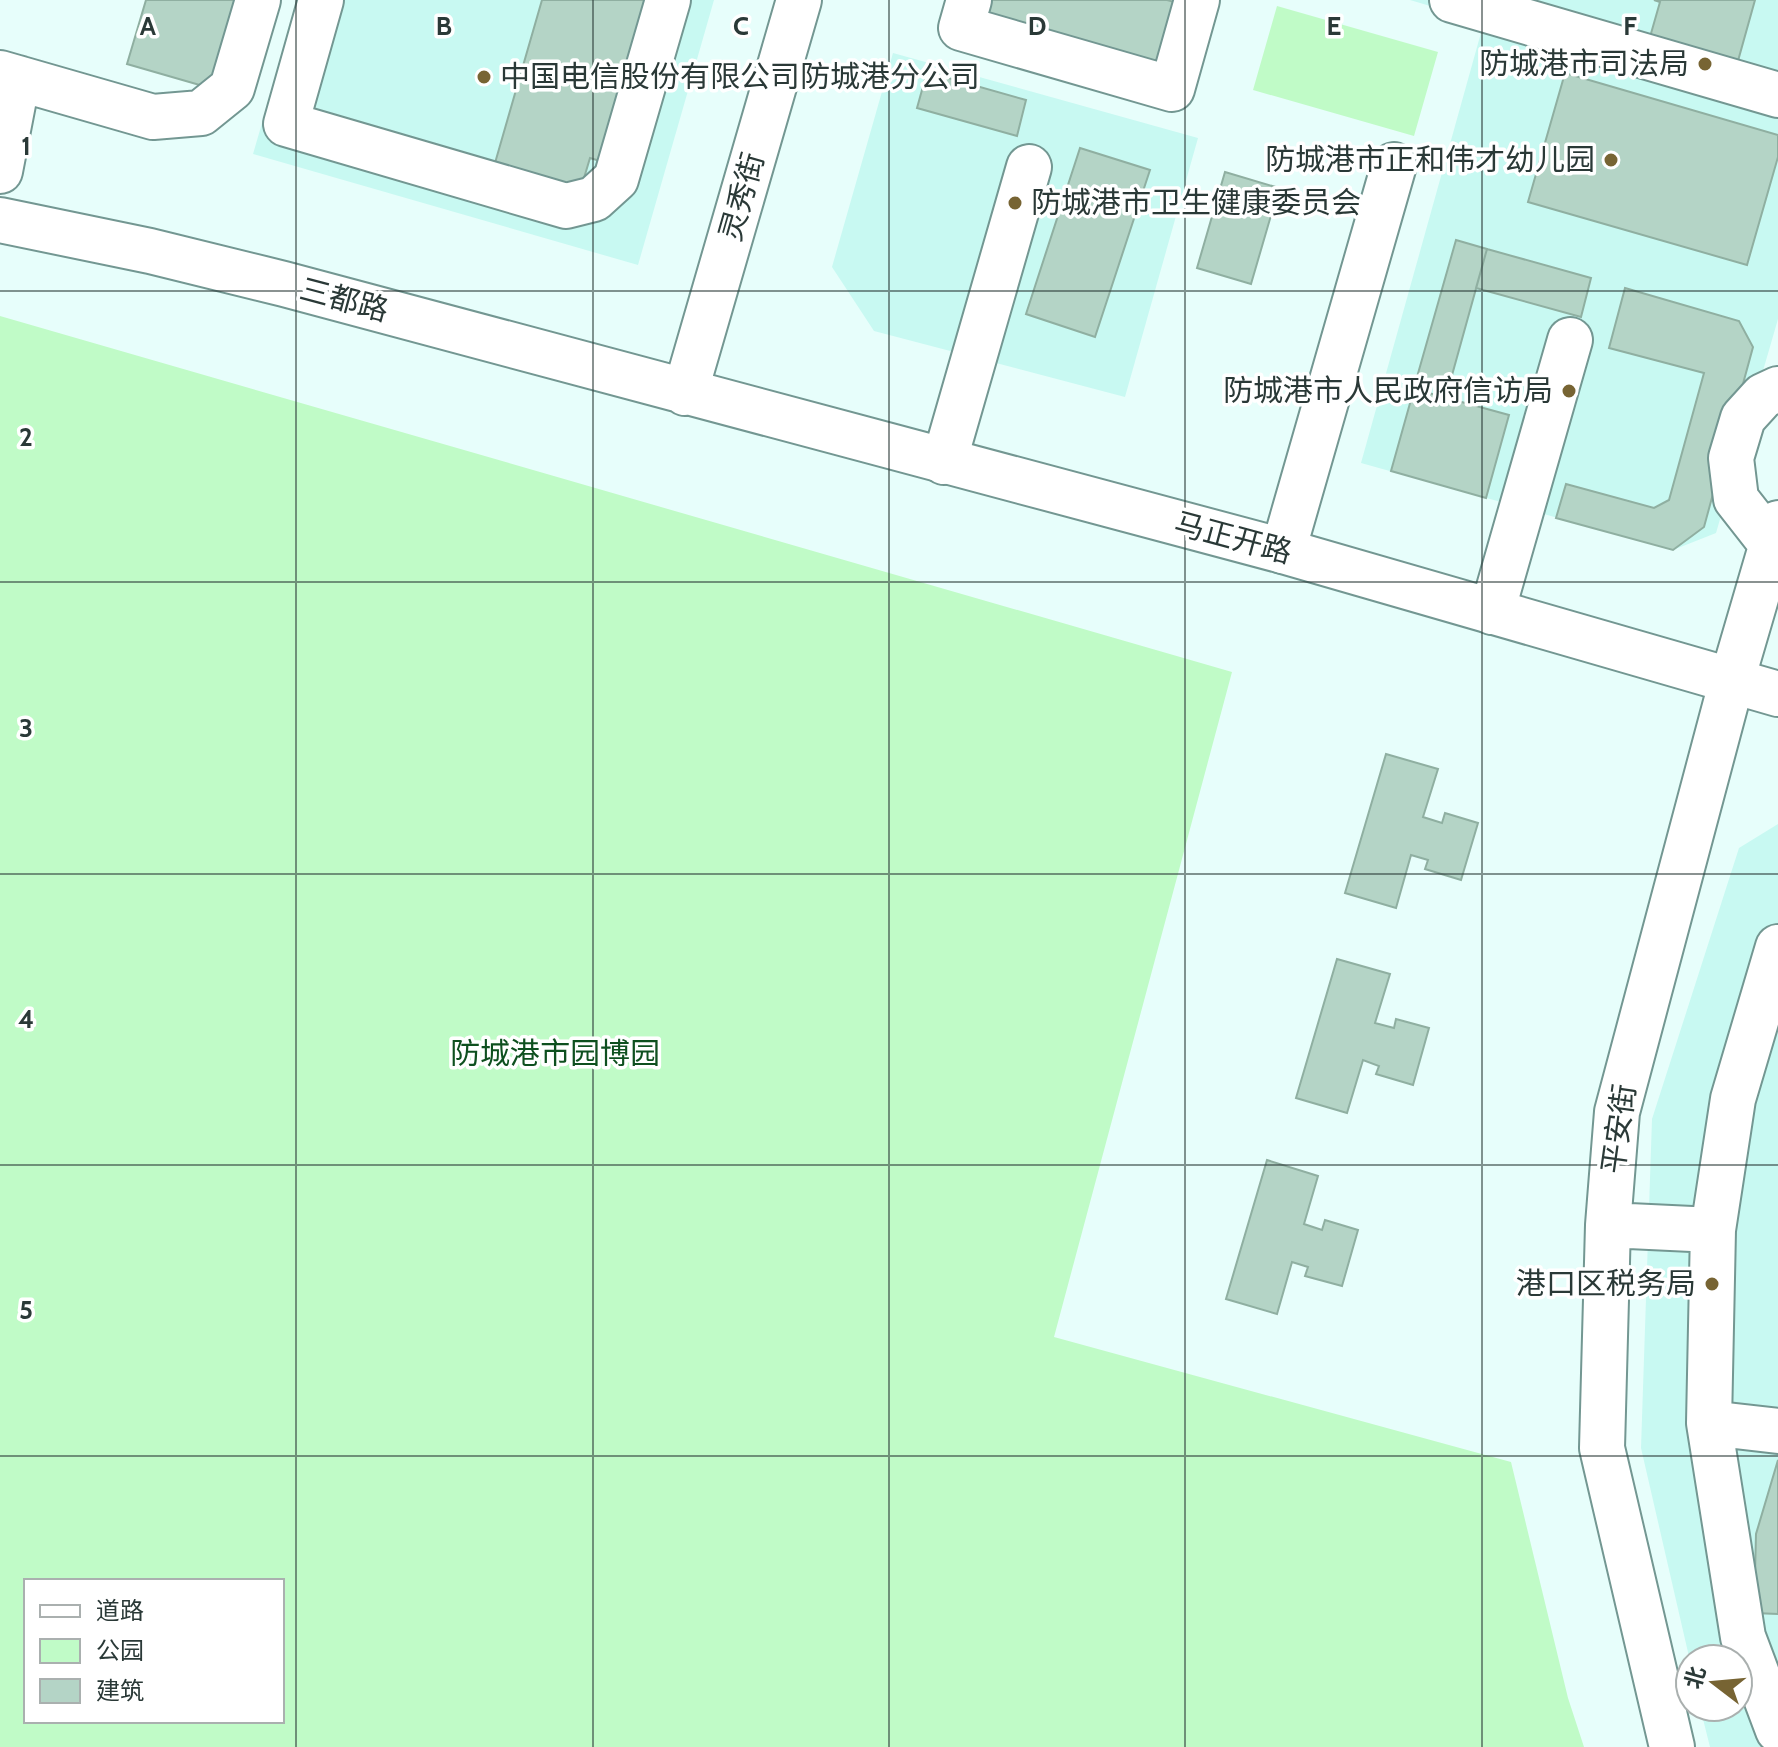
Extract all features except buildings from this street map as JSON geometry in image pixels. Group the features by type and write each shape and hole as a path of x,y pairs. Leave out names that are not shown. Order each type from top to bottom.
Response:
{"main road":[{"path":"0,171 9,76 153,117 201,113 232,88 258,0"},
{"path":"321,0 286,124 566,206 594,199 616,179 668,0"},
{"name":"灵秀街","path":"685,393 799,0"},
{"path":"969,0 961,28 1172,89 1197,0"},
{"path":"1452,0 1778,95"},
{"path":"1283,551 1394,165"},
{"path":"944,462 1029,167"},
{"name":"三都路","path":"0,220 150,251 284,284 685,393"},
{"path":"1492,612 1570,340"},
{"path":"1775,534 1736,499 1731,458 1743,418 1763,396 1778,389"},
{"name":"马正开路","path":"685,393 1283,551 1778,694"},
{"name":"平安街","path":"1672,1747 1602,1448 1608,1225 1617,1112 1732,680 1775,534"},
{"path":"1778,947 1733,1099 1713,1230 1709,1423 1761,1636 1778,1730"},
{"path":"1608,1225 1713,1230"},
{"path":"1709,1423 1778,1431"}],"shaded area":[{"name":"中国电信股份有限公司防城港分公司","path":"298,0 714,0 638,265 253,154"},
{"path":"1410,0 1778,0 1778,319 1716,533 1673,550 1361,463 1484,22"},
{"name":"防城港市卫生健康委员会","path":"893,53 1198,138 1125,397 874,331 832,267"},
{"name":"港口区税务局","path":"1778,824 1778,1747 1710,1747 1704,1723 1754,1723 1754,1643 1686,1643 1641,1448 1652,1119 1739,848"}],"green space":[{"path":"1277,6 1438,52 1414,136 1253,90"},
{"name":"防城港市园博园","path":"0,316 1232,672 1054,1337 1511,1462 1568,1698 1584,1747 0,1747"}],"place":[{"name":"防城港市司法局","path":"1705,64"},
{"name":"中国电信股份有限公司防城港分公司","path":"484,77"},
{"name":"防城港市正和伟才幼儿园","path":"1611,160"},
{"name":"防城港市卫生健康委员会","path":"1015,203"},
{"name":"防城港市人民政府信访局","path":"1569,391"},
{"name":"港口区税务局","path":"1712,1284"}]}
